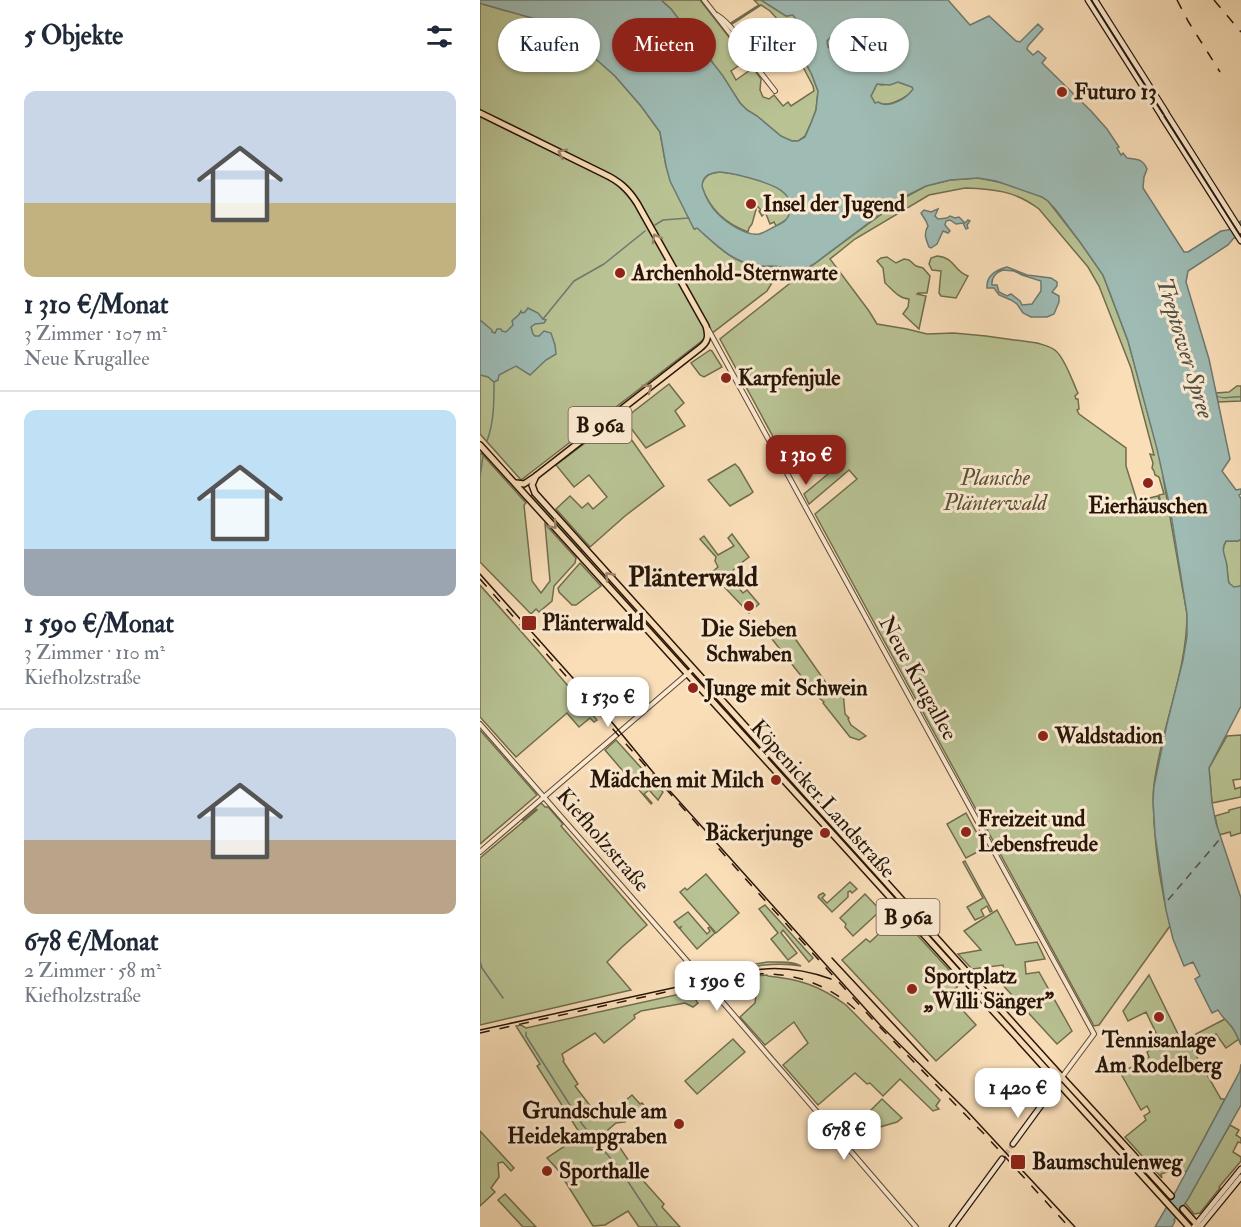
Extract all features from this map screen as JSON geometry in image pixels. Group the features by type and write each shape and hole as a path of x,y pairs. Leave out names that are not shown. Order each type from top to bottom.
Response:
{"main road":[{"path":"1088,0 1164,114"},
{"path":"1095,0 1231,221 1241,241"},
{"path":"480,113 623,185 631,194 706,326"},
{"path":"1231,221 1241,231"},
{"name":"B 96a","path":"536,476 700,348 708,338 706,326"},
{"name":"B 96a","path":"480,445 515,483"},
{"path":"515,483 523,484 536,476"},
{"name":"Köpenicker Landstraße","path":"536,476 532,485 533,491 690,671"},
{"name":"Köpenicker Landstraße","path":"515,483 690,671 1060,1080 1167,1203 1178,1215 1196,1226"},
{"path":"1013,1144 1060,1080"},
{"name":"Köpenicker Landstraße","path":"1060,1080 1171,1196"},
{"path":"952,1227 1002,1159"},
{"path":"1183,1209 1196,1226 1231,1185 1241,1169"},
{"path":"1231,1185 1241,1178"},
{"path":"1156,1179 1156,1190"}],"street":[{"path":"704,0 714,13 725,20 775,91"},
{"name":"Neue Krugallee","path":"706,326 1094,1034 1060,1080"},
{"path":"480,852 690,671"},
{"name":"Kiefholzstraße","path":"480,724 702,978"},
{"path":"707,984 916,1227"}],"green space":[{"path":"661,0 700,0 714,18 678,18"},
{"path":"754,0 761,0 786,16 793,15 795,18 776,18 761,5 739,18 759,5"},
{"path":"480,3 532,18 498,18 498,72 600,72 600,63 641,106 660,132 666,166 695,229 697,227 733,258 753,265 781,268 767,291 521,480 480,434"},
{"path":"716,20 728,36 728,72 732,72 736,80 747,72 756,72 761,79 760,90 763,97 769,99 774,95 783,106 788,102 791,106 814,91 806,72 810,72 818,91 816,110 805,136 798,141 783,138 740,103 716,68"},
{"path":"898,82 912,87 912,93 890,103 875,103 871,96 877,84"},
{"path":"720,172 756,179 782,190 790,200 791,209 788,218 776,226 774,222 770,224 766,214 763,213 762,216 757,206 748,232 725,220 709,202 701,186 708,175"},
{"name":"Plansche Plänterwald","path":"978,178 1033,192 1048,201 1080,242 1103,275 1128,341 1166,473 1163,477 1187,614 1183,657 1157,763 1153,794 1158,862 1170,926 1099,1025 1094,1026 815,514 857,479 849,470 809,504 804,494 828,474 808,451 789,466 720,339 799,276 799,272 814,264 902,199 926,186 950,180","holes":["965,188 995,190 1022,198 1030,203 1039,209 1088,267 1099,286 1131,368 1154,455 1150,454 1152,468 1155,475 1159,477 1164,494 1159,495 1161,505 1158,496 1137,501 1126,466 1126,448 1079,414 1078,399 1075,396 1078,393 1065,364 1054,349 1037,343 954,333 927,334 877,324 830,259 855,239 929,195"]},
{"path":"937,256 948,259 959,271 968,276 956,298 941,296 939,293 941,271 932,270 929,264 931,258"},
{"path":"887,257 896,263 904,259 909,260 923,268 930,276 927,293 917,294 926,296 919,329 903,314 908,307 909,299 899,296 885,283 883,268 877,261"},
{"path":"710,350 722,367 704,377 691,363"},
{"path":"669,384 684,403 675,411 685,426 646,448 624,419"},
{"path":"1241,386 1241,401 1218,402 1216,393 1229,392"},
{"path":"617,419 664,486 590,547 556,509 570,496 582,508 588,503 593,509 607,497 589,475 574,487 556,465"},
{"path":"481,453 526,503 524,505 532,581 541,593 550,581 545,524 576,558 575,563 554,586 552,601 539,612 536,609 531,614 480,562"},
{"path":"735,464 753,492 730,506 708,480"},
{"path":"533,494 583,550 580,553 530,497"},
{"path":"732,534 749,557 728,576 743,593 747,590 759,604 749,613 711,573 718,567 716,557 700,539 704,536 718,555 734,546 728,538"},
{"path":"1241,539 1241,586 1234,588 1229,584 1223,548 1226,541"},
{"path":"580,563 601,586 576,605 572,605 558,588"},
{"path":"480,585 597,720 594,722 590,718 579,727 567,713 516,757 480,717"},
{"path":"787,627 831,690 838,686 843,691 845,714 851,725 866,736 859,740 850,737 772,639"},
{"path":"480,730 537,795 480,844"},
{"path":"1241,735 1241,779 1233,780 1235,789 1241,787 1241,797 1212,803 1209,768 1227,736"},
{"path":"616,740 663,792 658,800 649,790 644,794 651,804 605,750"},
{"path":"541,803 548,807 563,824 561,826 647,925 607,962 631,990 480,1025 480,858 537,810 523,820 522,818"},
{"path":"1241,807 1241,833 1231,836 1230,832 1219,835 1215,816"},
{"path":"966,813 985,848 966,858 947,824"},
{"path":"965,861 992,911 990,912 987,906 981,910 984,916 975,920 967,907 983,898 963,862"},
{"path":"706,874 739,913 716,933 680,892 685,888 687,890"},
{"path":"850,882 857,889 852,893 848,892 848,897 832,912 818,897 823,893 825,895 822,898 827,903"},
{"path":"865,894 886,916 882,920 883,916 879,912 853,936 840,918"},
{"path":"765,905 813,958 809,962 783,930 781,933 797,953 788,960 771,939 778,933 759,909"},
{"path":"997,910 1016,945 1037,942 1045,959 1025,962 1026,974 1039,972 1072,1031 1057,1044 1000,982 1005,977 1003,965 972,969 958,954 981,950 964,931"},
{"path":"688,912 707,934 710,927 715,933 697,949 680,929 681,927 679,928 674,922"},
{"name":"Sportplatz „Willi Sänger\"","path":"899,915 961,983 949,995 976,1025 936,1061 842,960 866,939 870,942"},
{"path":"767,962 801,966 777,964 705,977 703,974"},
{"path":"767,975 809,984 846,1005 940,1100 936,1106 939,1109 933,1111 900,1079 883,1096 855,1073 818,1105 783,1065 808,1043 794,1022 765,1045 740,1017 755,1003 757,987 731,987 726,982 713,985 711,983"},
{"path":"1149,975 1181,1040 1186,1038 1221,1099 1225,1099 1186,1172 1179,1168 1161,1174 1162,1178 1125,1137 1146,1120 1144,1116 1150,1112 1147,1106 1141,1110 1120,1072 1140,1064 1149,1057 1147,1052 1150,1050 1147,1043 1158,1037 1146,1012 1128,1021 1123,1011"},
{"path":"700,988 705,992 695,999 698,1003 693,1007 685,1003 641,1011 604,1043 595,1033 562,1054 563,1061 578,1084 575,1086 601,1120 632,1095 645,1106 640,1111 621,1116 625,1122 616,1123 608,1130 639,1176 664,1204 662,1207 680,1227 639,1227 628,1211 605,1225 593,1226 558,1170 547,1158 581,1135 537,1066 540,1064 516,1026 521,1025 526,1028"},
{"path":"1225,1019 1239,1039 1226,1048 1216,1034 1201,1044 1190,1037"},
{"path":"733,1039 745,1052 697,1094 685,1081"},
{"path":"882,1099 902,1118 897,1122 866,1131 862,1119"},
{"path":"1230,1125 1239,1130 1236,1135 1241,1138 1241,1143 1238,1142 1233,1152 1241,1157 1241,1161 1200,1213 1194,1214 1185,1203"},
{"path":"480,1131 514,1168 511,1171 503,1162 498,1163 499,1177 491,1188 495,1192 480,1206"},
{"path":"505,1194 536,1227 523,1227 498,1200"}],"water":[{"name":"Treptower Spree","path":"480,0 661,0 678,18 612,18 612,72 716,72 716,67 747,110 781,136 792,141 805,137 816,110 818,91 810,72 817,72 817,18 786,16 761,0 948,0 970,25 989,16 1016,41 1020,42 1038,24 1043,29 1027,49 1033,55 1038,51 1046,58 1042,63 1107,129 1119,147 1117,148 1121,155 1123,153 1127,158 1137,159 1144,163 1147,169 1143,188 1184,252 1188,252 1241,221 1241,233 1228,245 1188,271 1186,282 1209,359 1230,459 1222,471 1236,490 1241,489 1239,495 1241,499 1241,539 1226,541 1223,549 1229,583 1234,587 1241,586 1241,706 1209,768 1216,823 1241,898 1241,1045 1234,1031 1218,1010 1212,1013 1195,979 1200,976 1193,962 1184,966 1173,939 1166,910 1155,834 1154,786 1183,660 1187,636 1187,614 1170,508 1157,449 1128,341 1103,275 1048,201 996,181 978,178 950,180 926,186 902,198 814,264 802,270 792,272 777,266 747,264 724,251 697,228 694,229 670,181 660,132 641,106 600,63 600,18 532,18 480,3","holes":["898,82 913,89 892,104 875,103 871,96 877,84 890,85","720,172 771,185 781,191 790,204 787,218 759,234 748,233 732,225 713,208 702,186 705,177"]},
{"path":"938,209 935,216 938,219 950,216 959,217 965,223 970,221 966,229 963,223 956,224 950,220 946,221 945,225 950,231 948,233 943,231 937,244 931,248 925,236 928,226 921,213 924,210 931,212"},
{"path":"1007,267 1027,275 1051,278 1057,282 1052,292 1059,296 1054,314 1047,317 1031,317 1023,313 1017,304 999,295 994,288 987,288 990,277 996,272","holes":["1014,271 1041,281 1041,291 1032,304 1022,305 1011,294 1007,296 999,292 997,285 992,285 993,278 998,272"]},
{"path":"528,308 546,320 544,323 531,327 533,334 539,336 544,331 551,333 556,354 530,375 516,366 499,375 498,380 494,382 480,375 480,320 492,332 495,333 497,329 501,329 506,332 521,311 525,312"},
{"path":"1241,1064 1241,1105 1172,1227 1155,1227 1240,1071"}],"waterway":[{"path":"655,225 663,220 689,218"},
{"path":"543,319 574,281 604,264 645,231"},
{"path":"487,441 494,405 494,383"},
{"name":"Treptower Spree","path":"1217,396 1241,397"},
{"path":"480,477 483,456"},
{"path":"480,961 482,968 503,998"},
{"path":"526,1032 526,1036 582,1124 619,1168 658,1227"}],"ferry route":[{"path":"1168,900 1219,840"}],"tunnel":[{"path":"1002,1159 1013,1144"}],"tram line":[{"path":"1091,0 1163,114"},
{"path":"1164,116 1241,237"},
{"path":"480,574 606,715 652,771 880,1025 967,1111 1075,1227"},
{"path":"832,958 928,1061"},
{"path":"480,1030 755,970 775,968 794,970 831,979"}],"railway":[{"path":"1177,0 1220,72"},
{"path":"1214,0 1241,32"},
{"path":"480,579 874,1021 987,1137 1069,1227"},
{"path":"480,1033 750,975 767,974 798,978 828,990 855,1009"}],"place":[{"name":"Futuro 13","path":"1062,92"},
{"name":"Insel der Jugend","path":"751,204"},
{"name":"Archenhold-Sternwarte","path":"620,273"},
{"name":"Karpfenjule","path":"726,378"},
{"name":"Eierhäuschen","path":"1148,483"},
{"name":"Die Sieben Schwaben","path":"749,606"},
{"name":"Plänterwald","path":"529,623"},
{"name":"Junge mit Schwein","path":"693,688"},
{"name":"Waldstadion","path":"1043,736"},
{"name":"Mädchen mit Milch","path":"776,780"},
{"name":"Freizeit und Lebensfreude","path":"966,832"},
{"name":"Bäckerjunge","path":"825,833"},
{"name":"Sportplatz „Willi Sänger\"","path":"912,989"},
{"name":"Tennisanlage Am Rodelberg","path":"1159,1017"},
{"name":"Grundschule am Heidekampgraben","path":"679,1124"},
{"name":"Baumschulenweg","path":"1018,1162"},
{"name":"Sporthalle","path":"547,1171"}],"district":[{"name":"Plänterwald","path":"693,577"}]}
